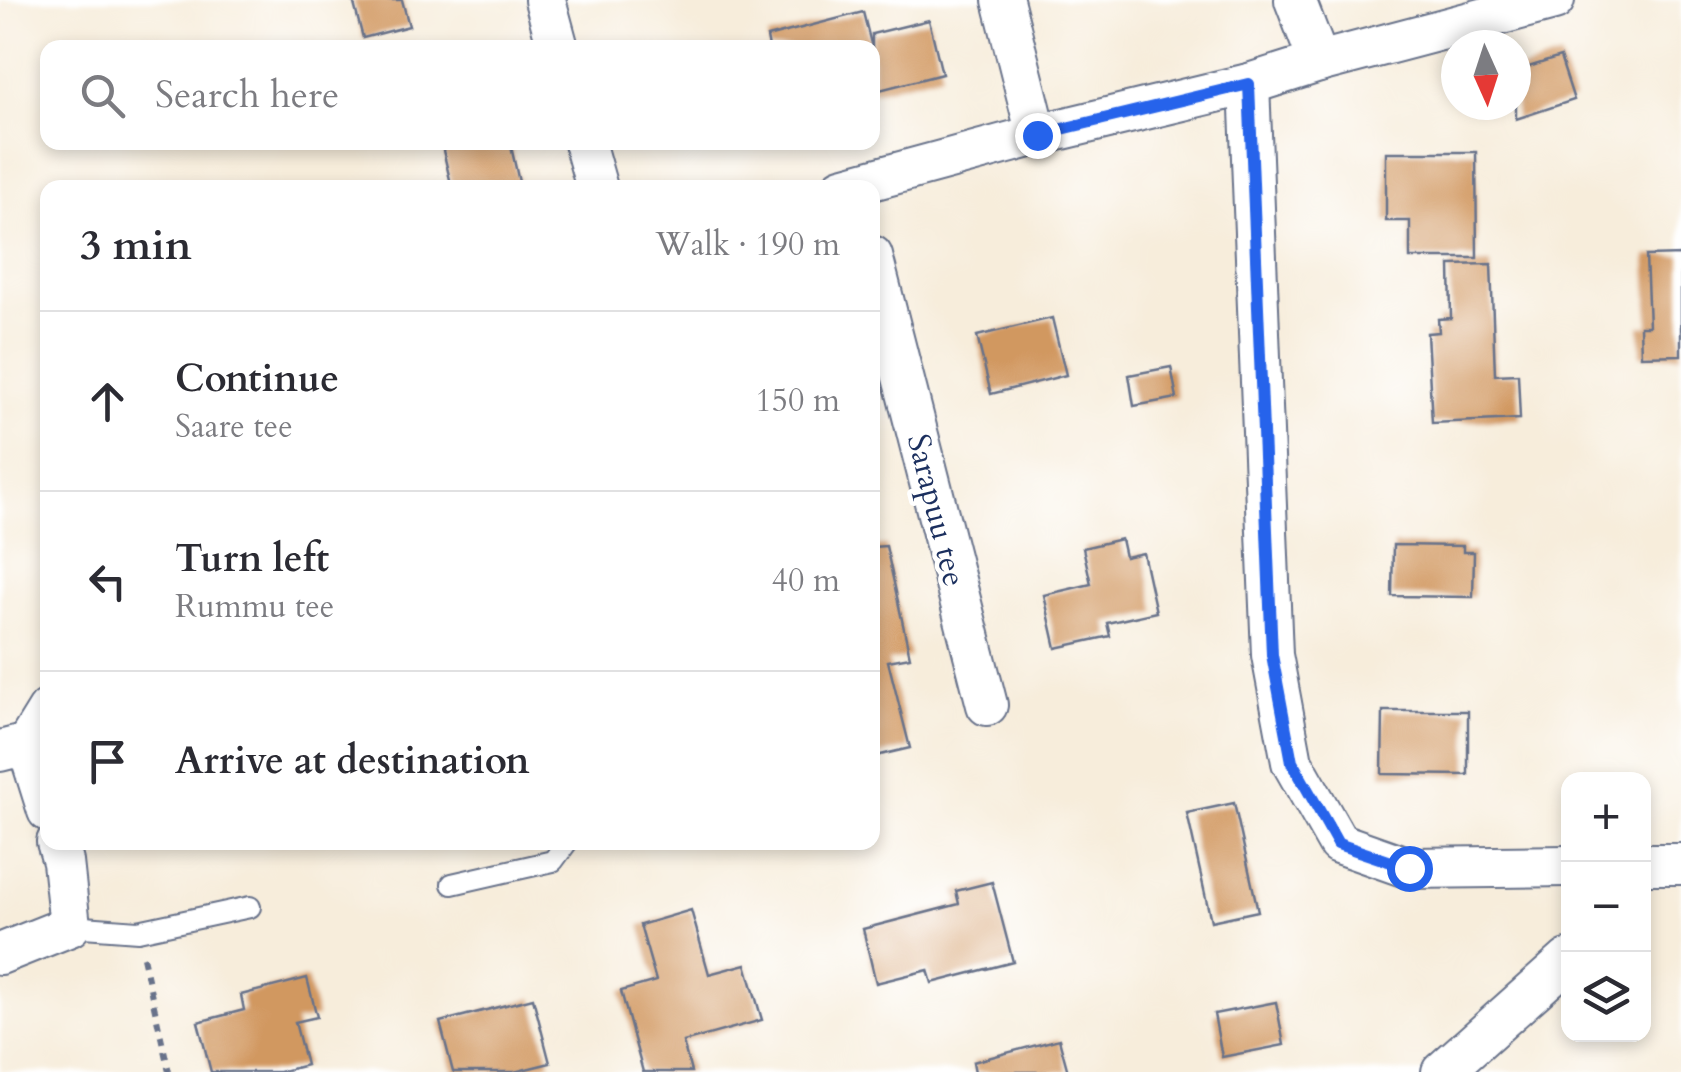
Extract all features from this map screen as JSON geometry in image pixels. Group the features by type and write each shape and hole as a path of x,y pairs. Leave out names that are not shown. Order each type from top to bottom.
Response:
{"street":[{"path":"545,0 556,40"},
{"path":"1003,0 1037,135"},
{"path":"1296,0 1319,62"},
{"path":"872,180 1249,84 1554,0"},
{"path":"1249,84 1272,655 1292,762 1338,844 1409,868 1561,866"},
{"path":"586,150 595,180"},
{"name":"Sarapuu tee","path":"880,288 986,705"},
{"path":"25,735 40,784"},
{"path":"0,954 70,926 59,850"},
{"path":"1651,864 1681,864"},
{"path":"1442,1072 1561,966"}],"lane":[{"path":"452,884 553,861 561,850"},
{"path":"70,926 138,931 250,907"}],"path":[{"path":"138,931 170,1072"}],"building":[{"path":"353,0 402,0 409,26 363,38"},
{"path":"863,12 870,40 768,40 767,37"},
{"path":"929,20 942,74 880,90 880,40 872,40 872,34"},
{"path":"1560,57 1574,100 1531,114 1531,66"},
{"path":"443,150 512,150 519,180 450,180"},
{"path":"1386,152 1476,152 1477,258 1410,258 1410,221 1386,221"},
{"path":"1681,255 1681,355 1641,356 1640,326 1649,326 1646,256"},
{"path":"1491,264 1495,375 1518,374 1520,419 1432,423 1427,333 1439,332 1438,319 1451,318 1450,265"},
{"path":"1052,318 1066,375 991,394 977,336"},
{"path":"1171,367 1177,398 1134,406 1129,375"},
{"path":"1121,539 1125,557 1143,553 1156,612 1107,623 1110,636 1056,648 1044,595 1091,584 1083,548"},
{"path":"1393,545 1463,546 1463,552 1474,552 1473,597 1392,596"},
{"path":"880,546 886,546 910,657 888,661 910,748 880,755"},
{"path":"1383,711 1468,711 1468,775 1382,774"},
{"path":"1234,803 1258,911 1211,921 1187,813"},
{"path":"992,882 1013,962 932,983 928,970 876,983 863,929 959,904 956,891"},
{"path":"691,910 709,974 746,964 762,1020 683,1042 691,1072 643,1072 621,991 656,981 640,925"},
{"path":"307,978 317,1017 295,1022 306,1065 279,1072 211,1072 198,1022 244,1010 241,995"},
{"path":"533,998 550,1063 514,1072 453,1072 440,1022"},
{"path":"1276,1002 1284,1045 1222,1057 1214,1014"},
{"path":"1059,1039 1068,1072 975,1072 973,1062"}],"route":[{"path":"1037,135 1249,84 1272,655 1292,762 1338,844 1409,868"}]}
